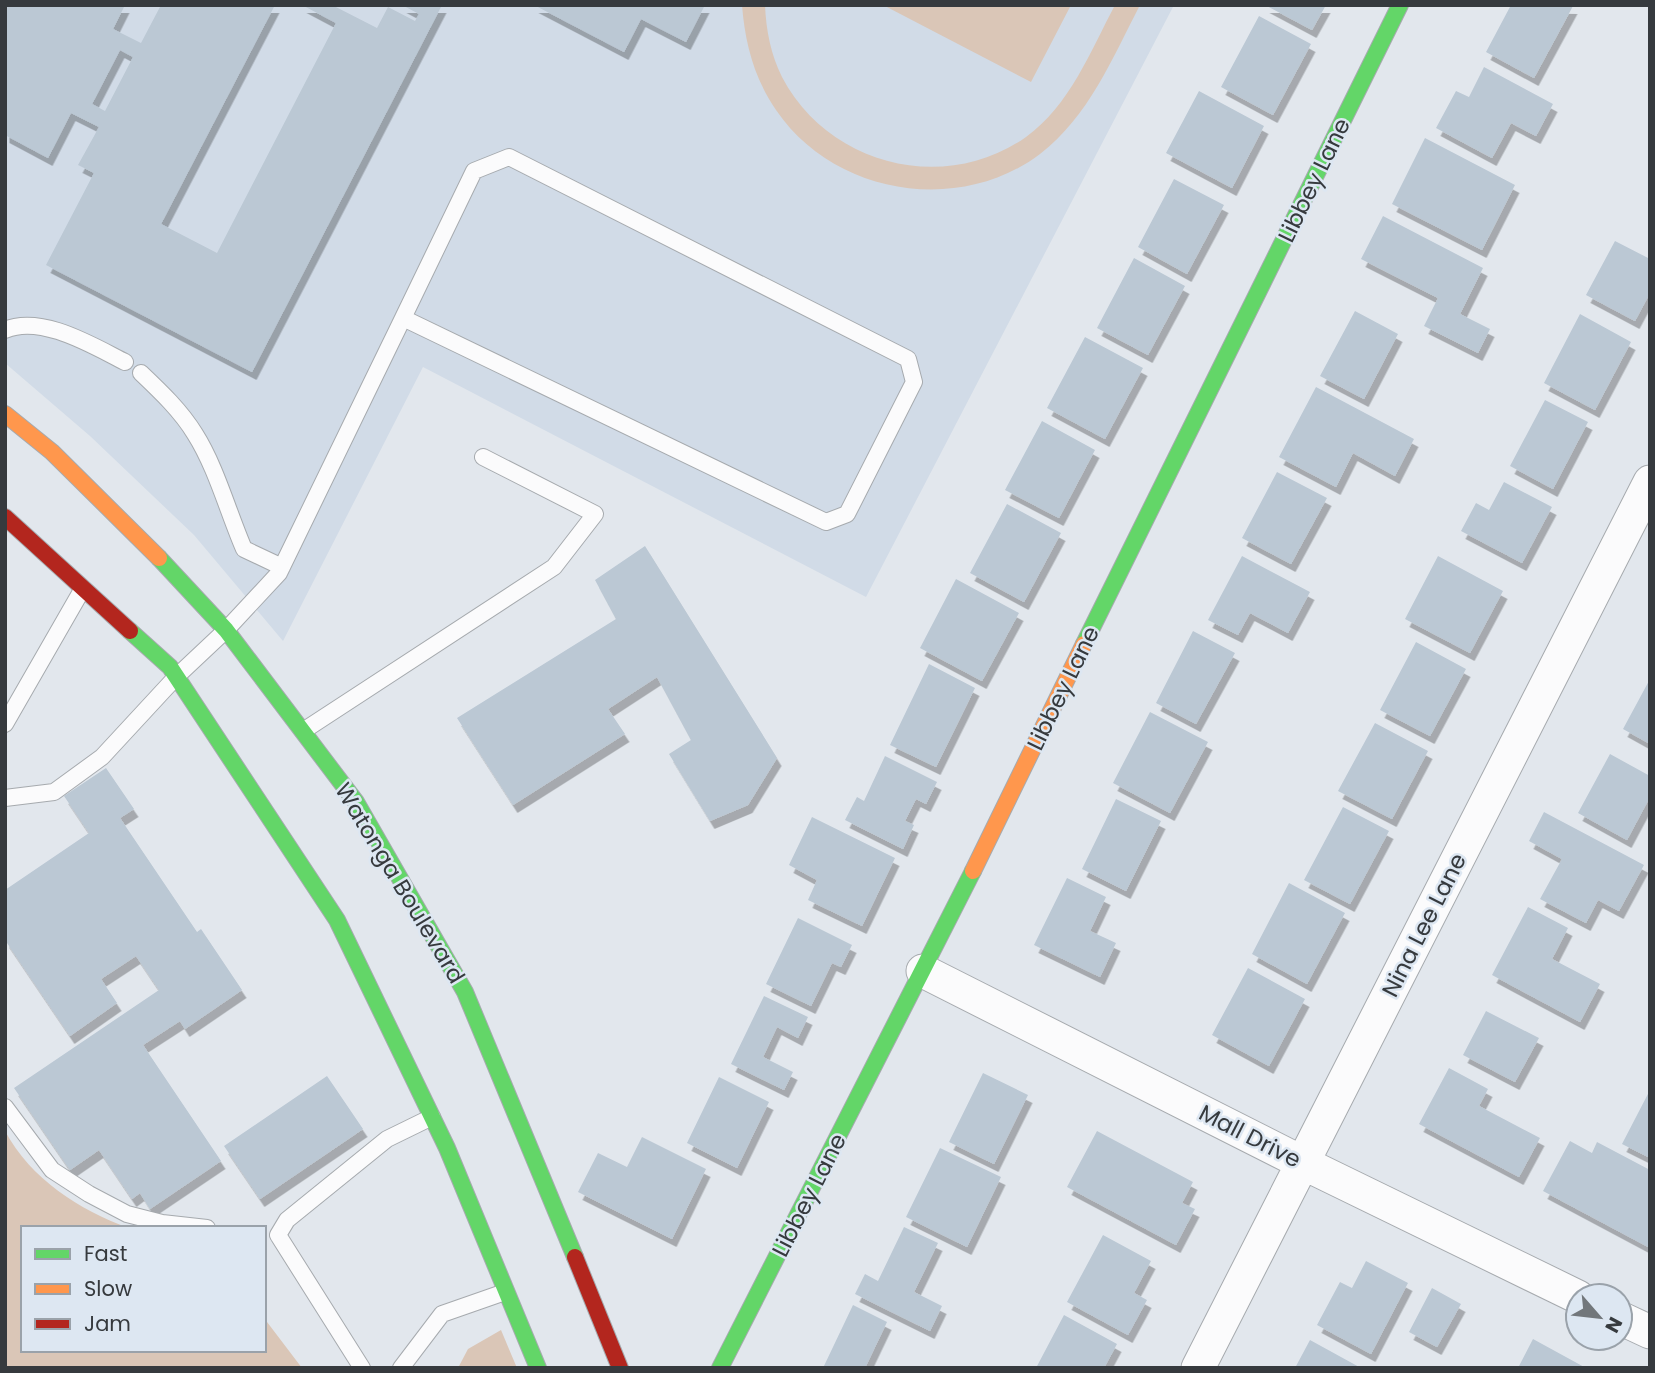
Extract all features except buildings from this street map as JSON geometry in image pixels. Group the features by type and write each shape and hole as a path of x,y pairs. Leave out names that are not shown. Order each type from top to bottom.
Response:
{"main road":[{"name":"Libbey Lane","path":"719,1366 923,971 1400,5"},
{"name":"Watonga Boulevard","path":"5,414 52,452 153,551 226,630 356,802 465,992 620,1368"},
{"path":"5,517 82,590 170,667 337,920 432,1117 538,1368"}],"street":[{"name":"Nina Lee Lane","path":"1198,1368 1650,482"},
{"name":"Mall Drive","path":"923,971 1303,1163 1564,1290"},
{"path":"1634,1325 1650,1332"}],"lane":[{"path":"5,798 54,792 102,757 176,677 226,630 279,573 474,171 509,157 908,359 914,382 847,514 826,522 403,318"},
{"path":"5,330 13,327 45,328 74,335 124,362"},
{"path":"141,373 172,403 195,433 210,460 225,506 244,549 282,567"},
{"path":"303,731 554,567 595,514 483,457"},
{"path":"5,724 82,590"},
{"path":"5,1107 52,1170 89,1194 127,1214 162,1223 189,1226"},
{"path":"362,1368 271,1234 387,1139 432,1117"},
{"path":"401,1368 442,1314 505,1292"}],"shaded area":[{"path":"5,5 1174,5 866,597 423,367 283,641 194,535 90,436 5,363"},
{"path":"742,5 765,5 770,42 782,77 802,107 828,132 858,150 890,162 925,167 960,164 994,155 1026,137 1067,94 1115,5 1140,5 1098,86 1057,139 1040,154 1007,173 972,185 935,189 899,187 863,177 830,161 800,139 768,98 756,73 745,33"},
{"path":"883,5 1071,5 1031,82"},
{"path":"5,1131 28,1164 58,1191 92,1212 124,1226 21,1226 21,1352 266,1352 266,1321 302,1368 5,1368"},
{"path":"501,1330 517,1368 458,1368 468,1349"}],"traffic: fast":[{"path":"1084,644 1400,5"},
{"path":"159,558 226,630 356,802 465,992 575,1257"},
{"path":"130,631 170,667 337,920 447,1148 538,1368"},
{"path":"720,1368 973,871"}],"traffic: slow":[{"path":"5,414 52,452 159,558"},
{"path":"973,871 1084,644"}],"traffic: jam":[{"path":"5,517 130,631"},
{"path":"575,1257 620,1368"}]}
